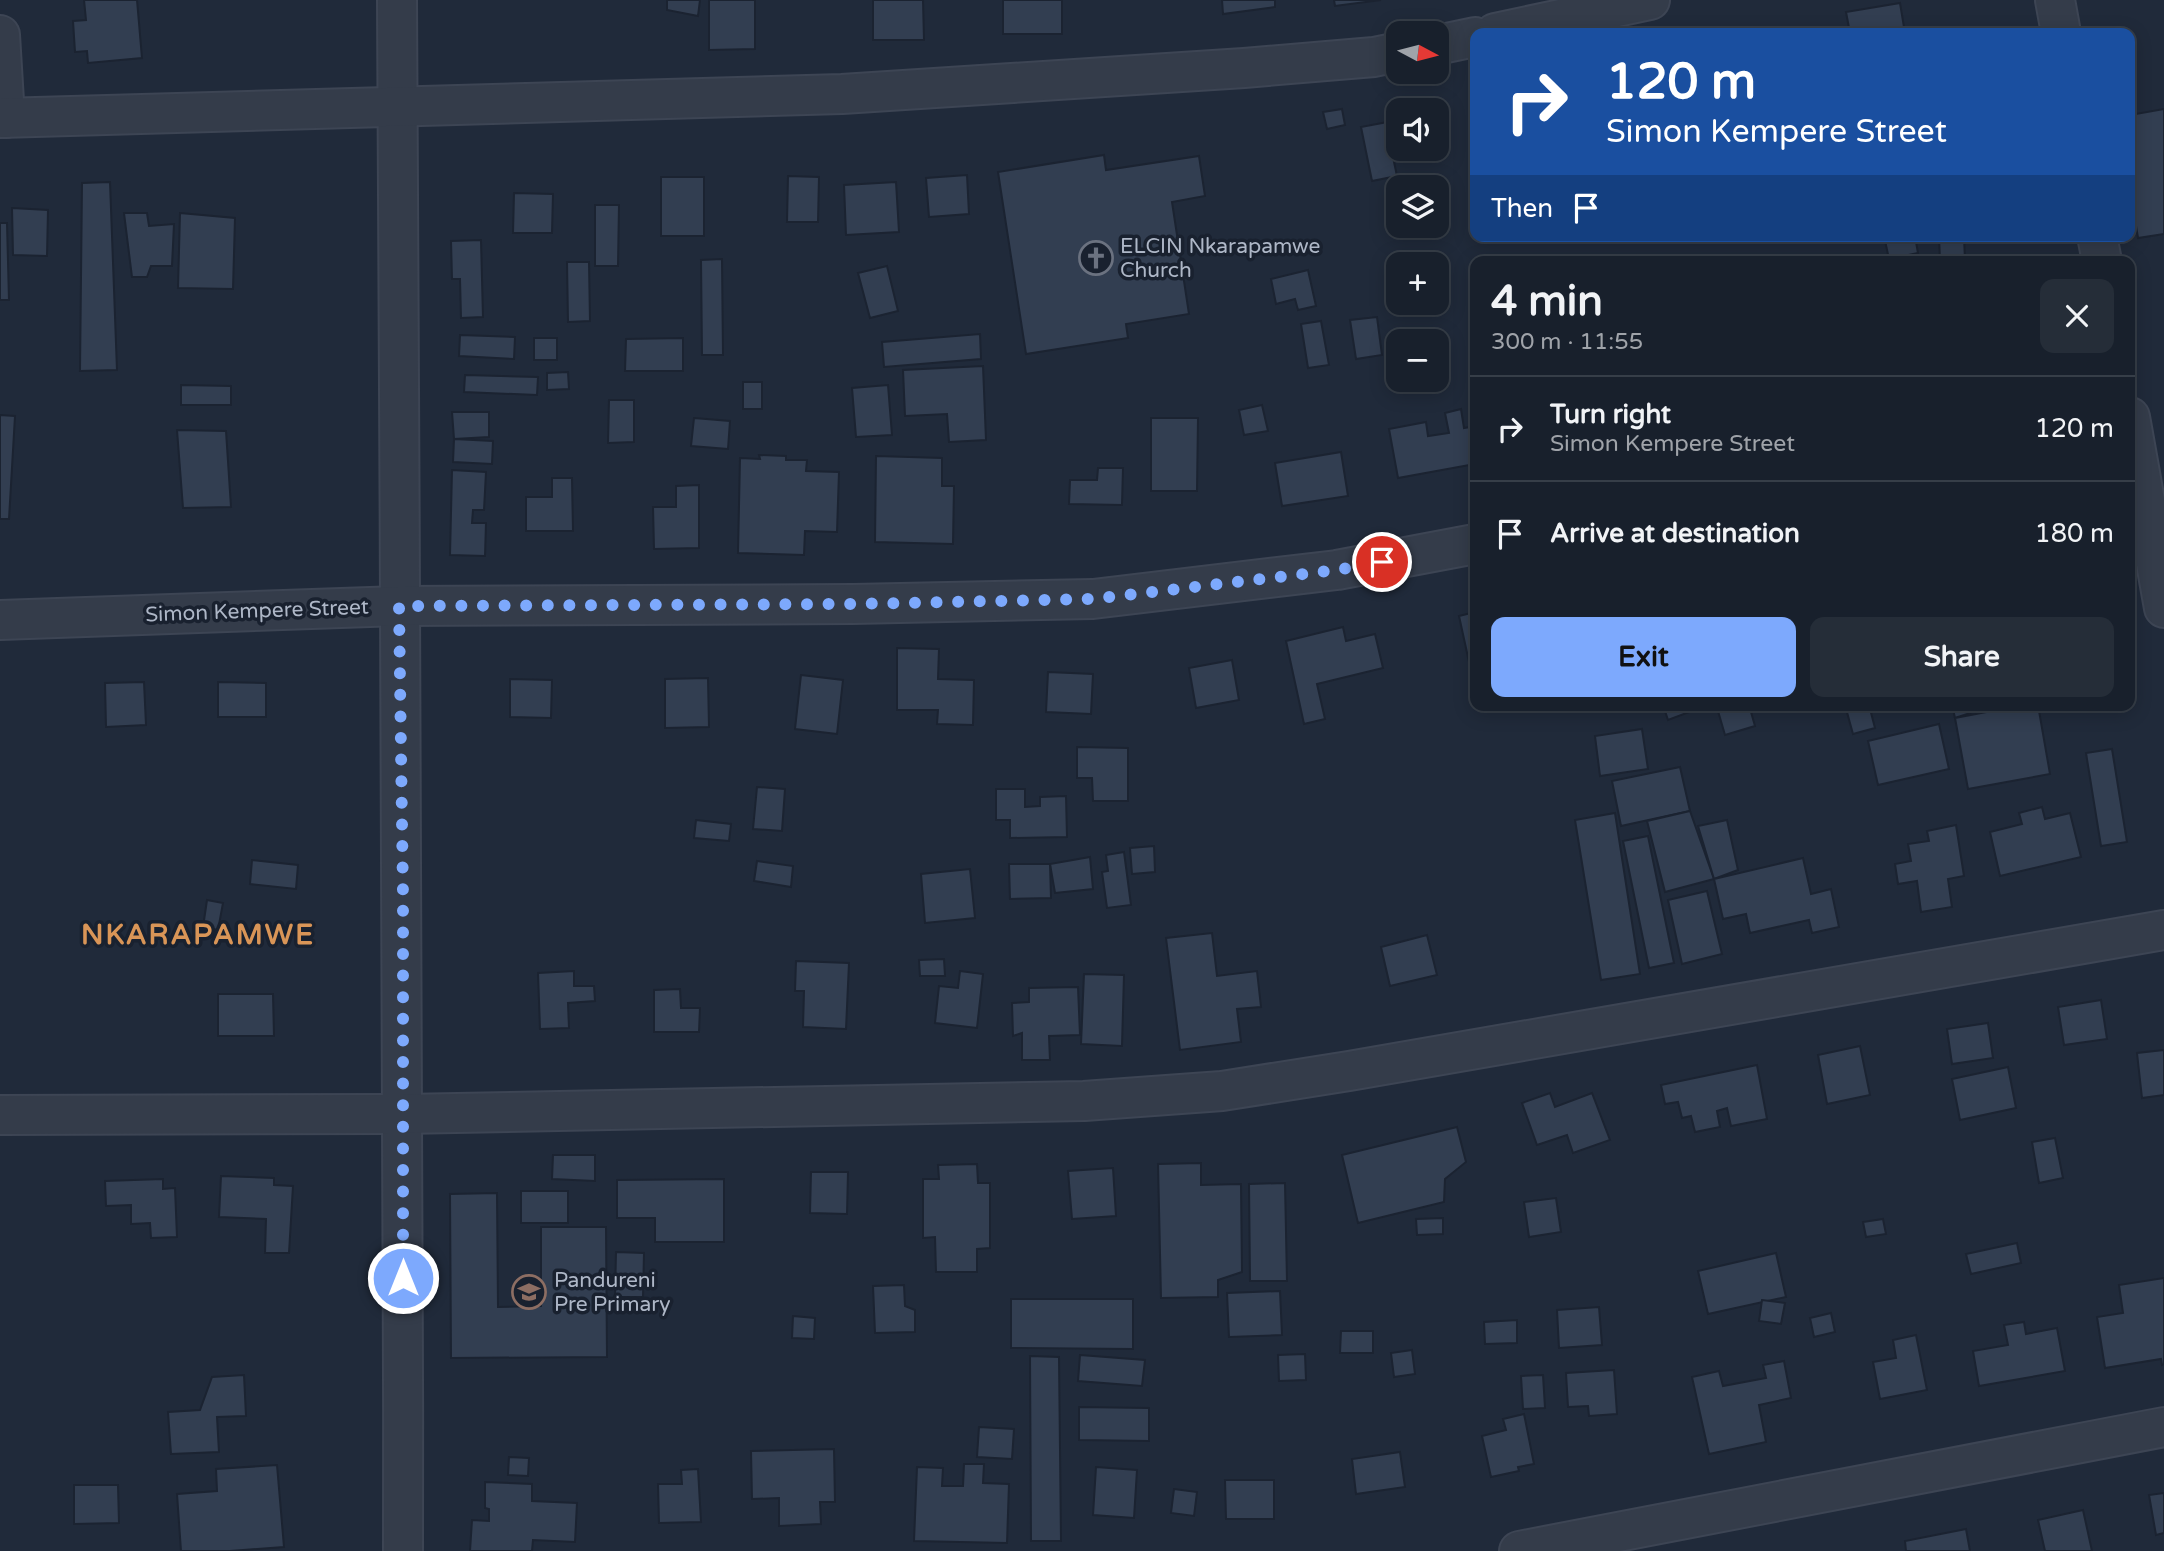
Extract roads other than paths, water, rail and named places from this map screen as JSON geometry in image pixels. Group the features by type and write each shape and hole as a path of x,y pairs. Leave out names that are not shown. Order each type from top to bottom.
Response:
{"street":[{"path":"397,0 403,1551"},
{"path":"1518,28 1650,0"},
{"path":"2055,0 2060,28"},
{"path":"0,35 2,118 842,94 1244,68 1386,54"},
{"path":"1449,42 1470,38"},
{"path":"2135,445 2164,608"},
{"name":"Simon Kempere Street","path":"0,620 399,606 853,604 1093,599 1337,570 1470,545"},
{"path":"0,1115 403,1114 1084,1101 1222,1091 2164,930"},
{"path":"1519,1551 2164,1427"}],"place":[{"name":"ELCIN Nkarapamwe Church","path":"1096,258"},
{"name":"Pandureni Pre Primary","path":"529,1292"}],"district":[{"name":"NKARAPAMWE","path":"198,935"}]}
